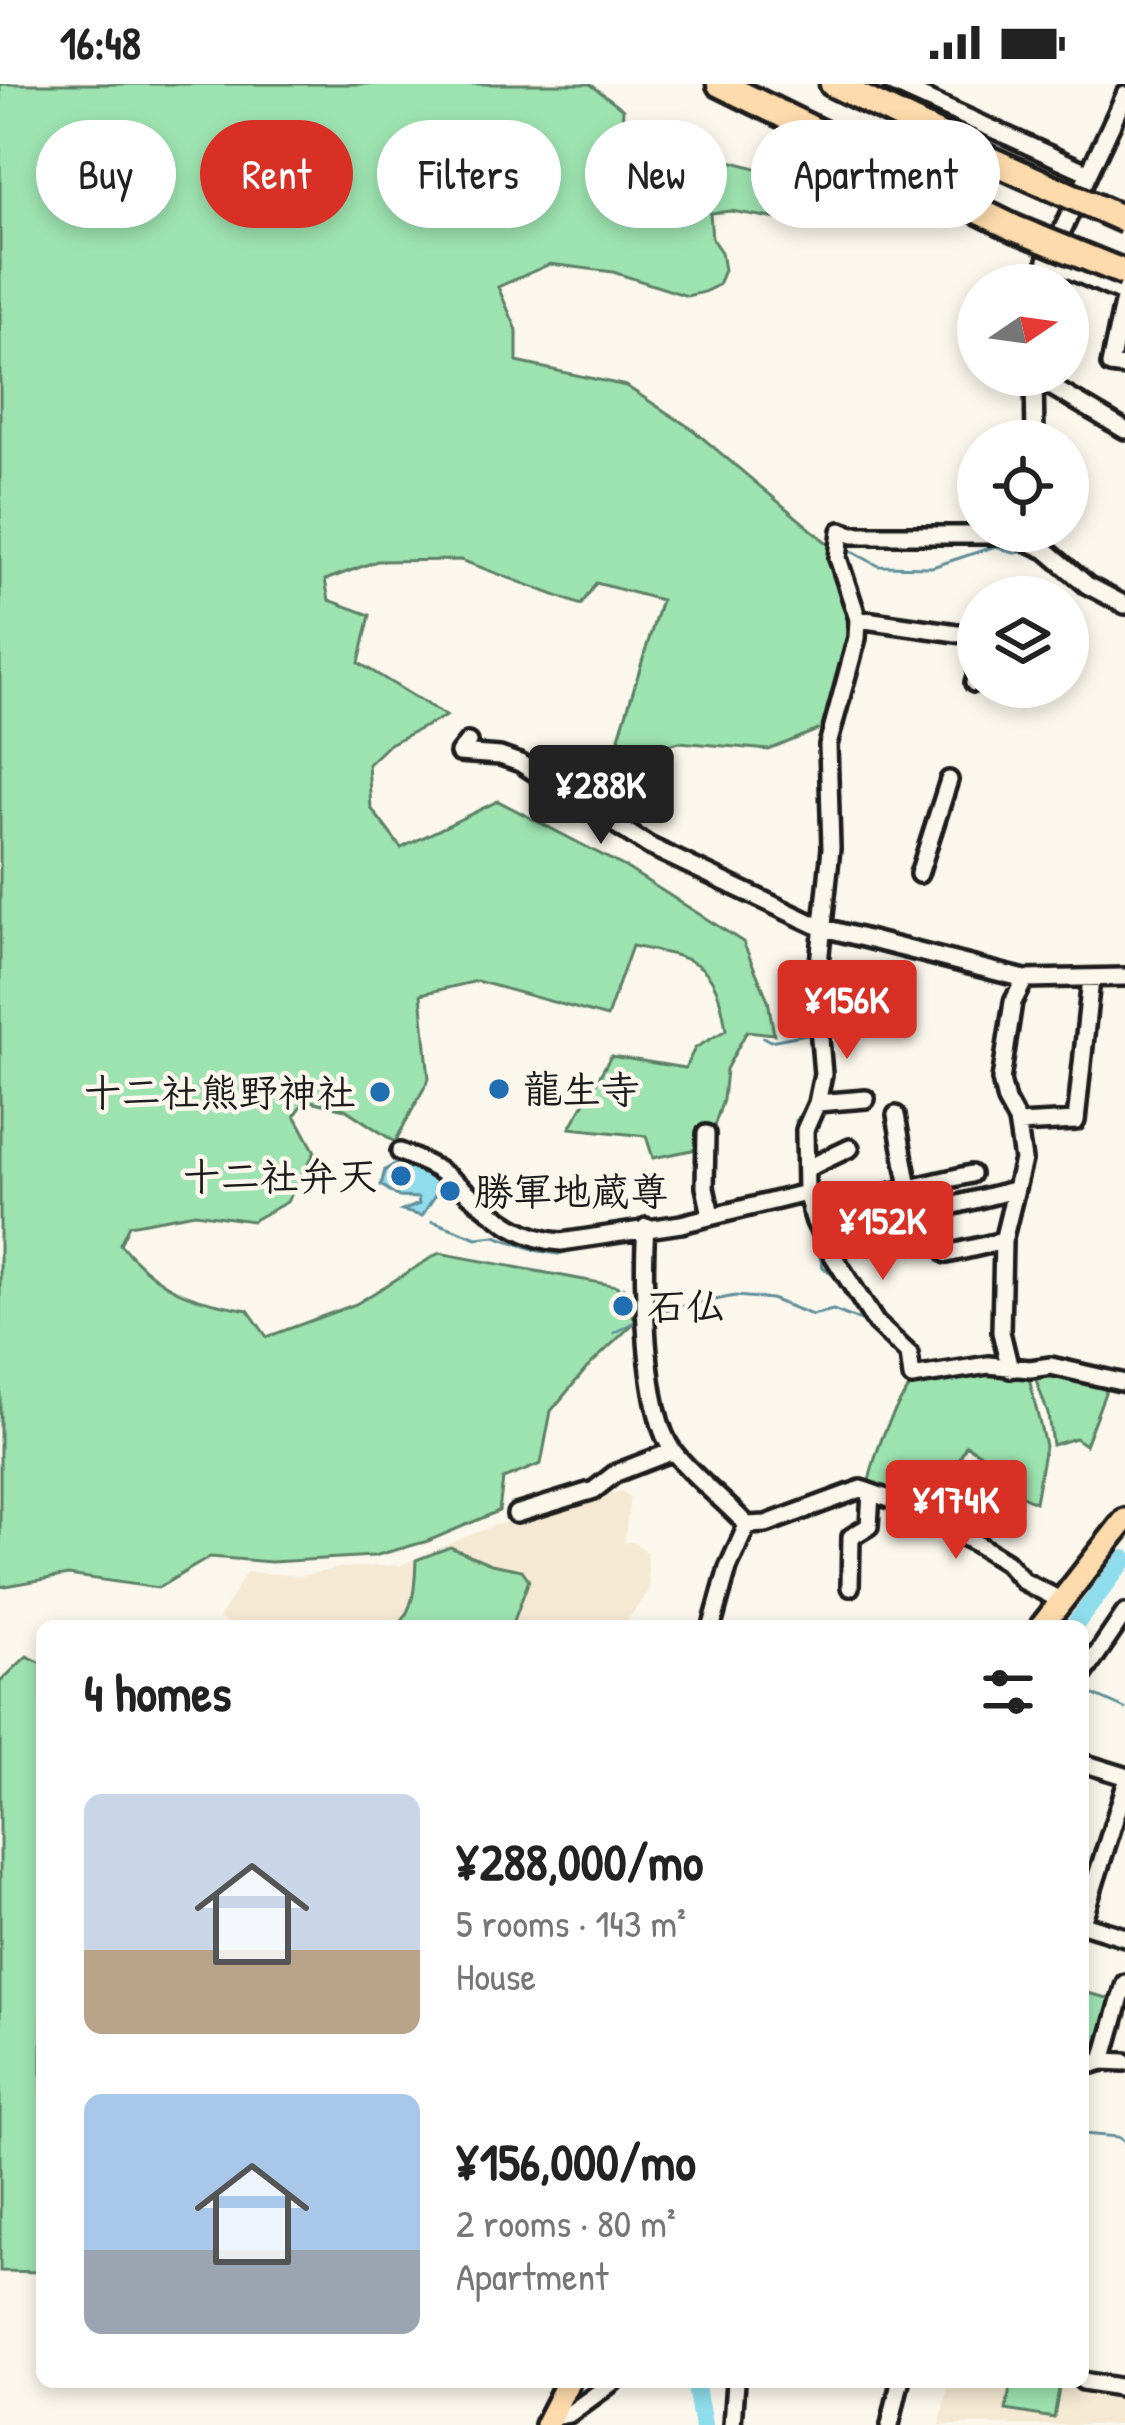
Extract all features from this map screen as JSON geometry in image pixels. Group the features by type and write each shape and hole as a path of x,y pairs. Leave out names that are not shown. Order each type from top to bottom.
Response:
{"highway":[{"path":"720,84 1014,228 1125,273"},
{"path":"833,84 1125,220"}],"main road":[{"path":"1047,1620 1125,1520"},
{"path":"548,2421 565,2388"}],"street":[{"path":"893,84 1087,172"},
{"path":"1045,264 1125,94"},
{"path":"1047,260 1125,294 1111,364 1125,368"},
{"path":"1068,396 1125,430"},
{"path":"957,534 853,535 841,531 841,572 858,619 854,652 828,745 831,848 816,992 823,1074 818,1102 805,1130 801,1194 876,1323 909,1354 911,1377 988,1365 1010,1369 1051,1366 1125,1383"},
{"path":"1048,552 1087,585 1125,605"},
{"path":"858,619 957,633"},
{"path":"468,742 459,753 500,756 520,763 649,846 820,927 1025,979 1125,976"},
{"path":"920,874 949,780"},
{"path":"1010,1369 1001,1332 1003,1241 1023,1160 1018,1124 1000,1080 1013,1002 1025,979"},
{"path":"1018,1124 1076,1121 1090,979"},
{"path":"818,1102 866,1099"},
{"path":"896,1115 909,1188"},
{"path":"706,1134 704,1187 711,1215"},
{"path":"806,1169 850,1148"},
{"path":"400,1152 443,1174 491,1214 531,1238 561,1242 681,1224 801,1194"},
{"path":"811,1211 971,1174"},
{"path":"941,1181 947,1207"},
{"path":"923,1213 1014,1190"},
{"path":"646,1227 642,1273 662,1429 673,1451 747,1525 766,1524 861,1490 974,1542 1006,1562 1023,1581 1062,1601"},
{"path":"947,1254 1003,1241"},
{"path":"516,1514 594,1490 616,1473 673,1451"},
{"path":"850,1587 851,1537 868,1526 871,1493"},
{"path":"714,1620 728,1568 747,1525"},
{"path":"1089,1666 1125,1613"},
{"path":"1089,1764 1125,1776"},
{"path":"1089,1903 1125,1786"},
{"path":"1089,1924 1125,1937"},
{"path":"1102,2061 1125,1983"},
{"path":"1089,2065 1125,2062"},
{"path":"1089,2382 1125,2388"},
{"path":"548,2421 569,2414 605,2388"},
{"path":"732,2425 735,2388"},
{"path":"890,2425 899,2388"}],"shaded area":[{"path":"623,1491 630,1498 624,1543 633,1542 647,1552 649,1590 627,1620 219,1619 246,1572 300,1576 339,1568 400,1565 492,1526"},
{"path":"1089,2383 1125,2388 1125,2425 940,2425 947,2388 1089,2388"}],"green space":[{"path":"0,84 590,84 623,109 622,120 585,120 585,228 711,228 724,270 718,285 687,296 613,272 550,264 498,287 517,330 517,362 626,386 692,429 832,547 849,586 849,652 825,727 769,750 679,742 631,756 619,737 661,600 596,583 581,605 461,560 377,561 325,580 329,600 370,615 359,663 446,716 389,744 368,764 371,808 401,848 498,801 625,867 743,942 768,1000 774,1034 747,1031 726,1069 723,1100 707,1147 653,1158 646,1136 570,1128 611,1056 685,1068 695,1048 726,1030 716,988 699,966 672,954 632,946 607,1017 477,981 421,994 429,1079 395,1142 345,1109 306,1100 295,1115 315,1152 287,1202 252,1221 195,1213 129,1225 120,1244 163,1283 192,1297 248,1310 267,1337 356,1304 439,1253 617,1286 636,1321 551,1411 541,1464 503,1479 499,1511 428,1541 374,1556 271,1562 210,1557 158,1588 68,1575 0,1587"},
{"path":"727,160 751,167 751,214 727,211"},
{"path":"990,1366 1011,1375 1028,1374 1045,1446 1035,1502 995,1483 1001,1466 966,1445 934,1513 869,1481 887,1427 917,1378"},
{"path":"1049,1372 1108,1385 1085,1445 1075,1438 1052,1445 1048,1414 1034,1374"},
{"path":"450,1547 491,1564 522,1570 529,1580 514,1620 402,1620 411,1604 416,1560"},
{"path":"27,1656 36,1660 36,2272 0,2271 0,1682"},
{"path":"1089,1993 1112,1999 1097,2053 1089,2056"},
{"path":"1010,2388 1059,2388 1054,2418 1006,2410"}],"water":[{"path":"400,1161 443,1183 422,1216 402,1211 419,1204 418,1198 399,1197 381,1185 385,1170"}],"waterway":[{"path":"847,549 879,566 932,567 996,546 1025,552 1052,565"},
{"path":"1089,594 1125,613"},
{"path":"763,1037 770,1041 812,1033"},
{"path":"798,1188 796,1121 811,1096"},
{"path":"432,1221 477,1238 495,1236 558,1254 591,1245"},
{"path":"814,1237 823,1267 841,1282 864,1318"},
{"path":"623,1287 638,1309"},
{"path":"654,1312 735,1296 771,1299 812,1315 833,1310 869,1324"},
{"path":"614,1333 638,1320"},
{"path":"882,1339 903,1364"},
{"path":"1079,1620 1125,1559"},
{"path":"1089,1693 1125,1709"},
{"path":"1089,2135 1125,2142"},
{"path":"696,2388 703,2425"}],"place":[{"name":"龍生寺","path":"499,1089"},
{"name":"十二社熊野神社","path":"380,1092"},
{"name":"十二社弁天","path":"401,1176"},
{"name":"勝軍地蔵尊","path":"450,1191"},
{"name":"石仏","path":"623,1306"}]}
